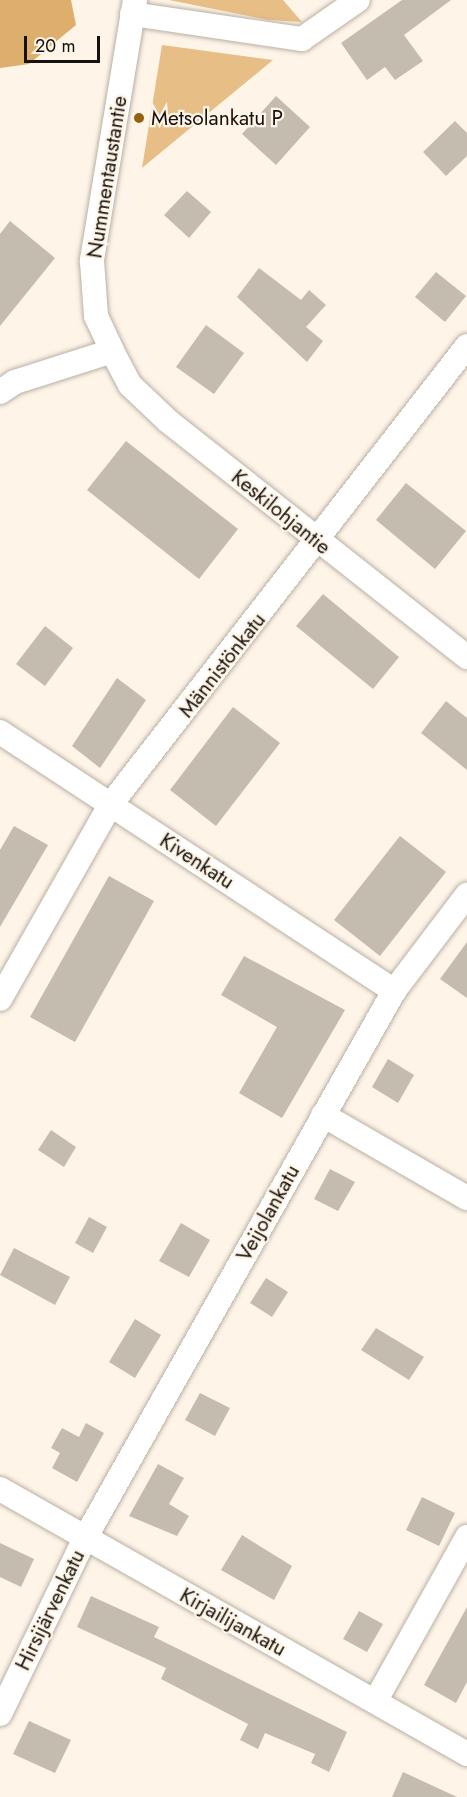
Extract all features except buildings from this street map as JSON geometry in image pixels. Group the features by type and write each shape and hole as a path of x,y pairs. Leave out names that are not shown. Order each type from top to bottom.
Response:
{"street":[{"path":"133,7 302,39 358,0"},
{"name":"Nummentaustantie","path":"112,351 96,316 92,261 133,7"},
{"name":"Männistönkatu","path":"0,999 111,804 318,542 467,346"},
{"path":"0,392 15,382 112,351"},
{"name":"Keskilohjantie","path":"112,351 130,385 168,421 318,542 467,657"},
{"name":"Kivenkatu","path":"0,732 394,991"},
{"name":"Veijolankatu","path":"84,1539 394,991 467,895"},
{"path":"323,1115 467,1198"},
{"name":"Kirjailijankatu","path":"0,1489 84,1539 376,1700 467,1754"},
{"path":"376,1700 467,1537"},
{"name":"Hirsijärvenkatu","path":"0,1714 84,1539"}],"shaded area":[{"path":"0,0 71,0 76,25 29,64 0,68"},
{"path":"169,0 283,0 302,22 268,20"},
{"path":"162,45 273,60 142,168"}],"place":[{"name":"Metsolankatu P","path":"139,118"}]}
